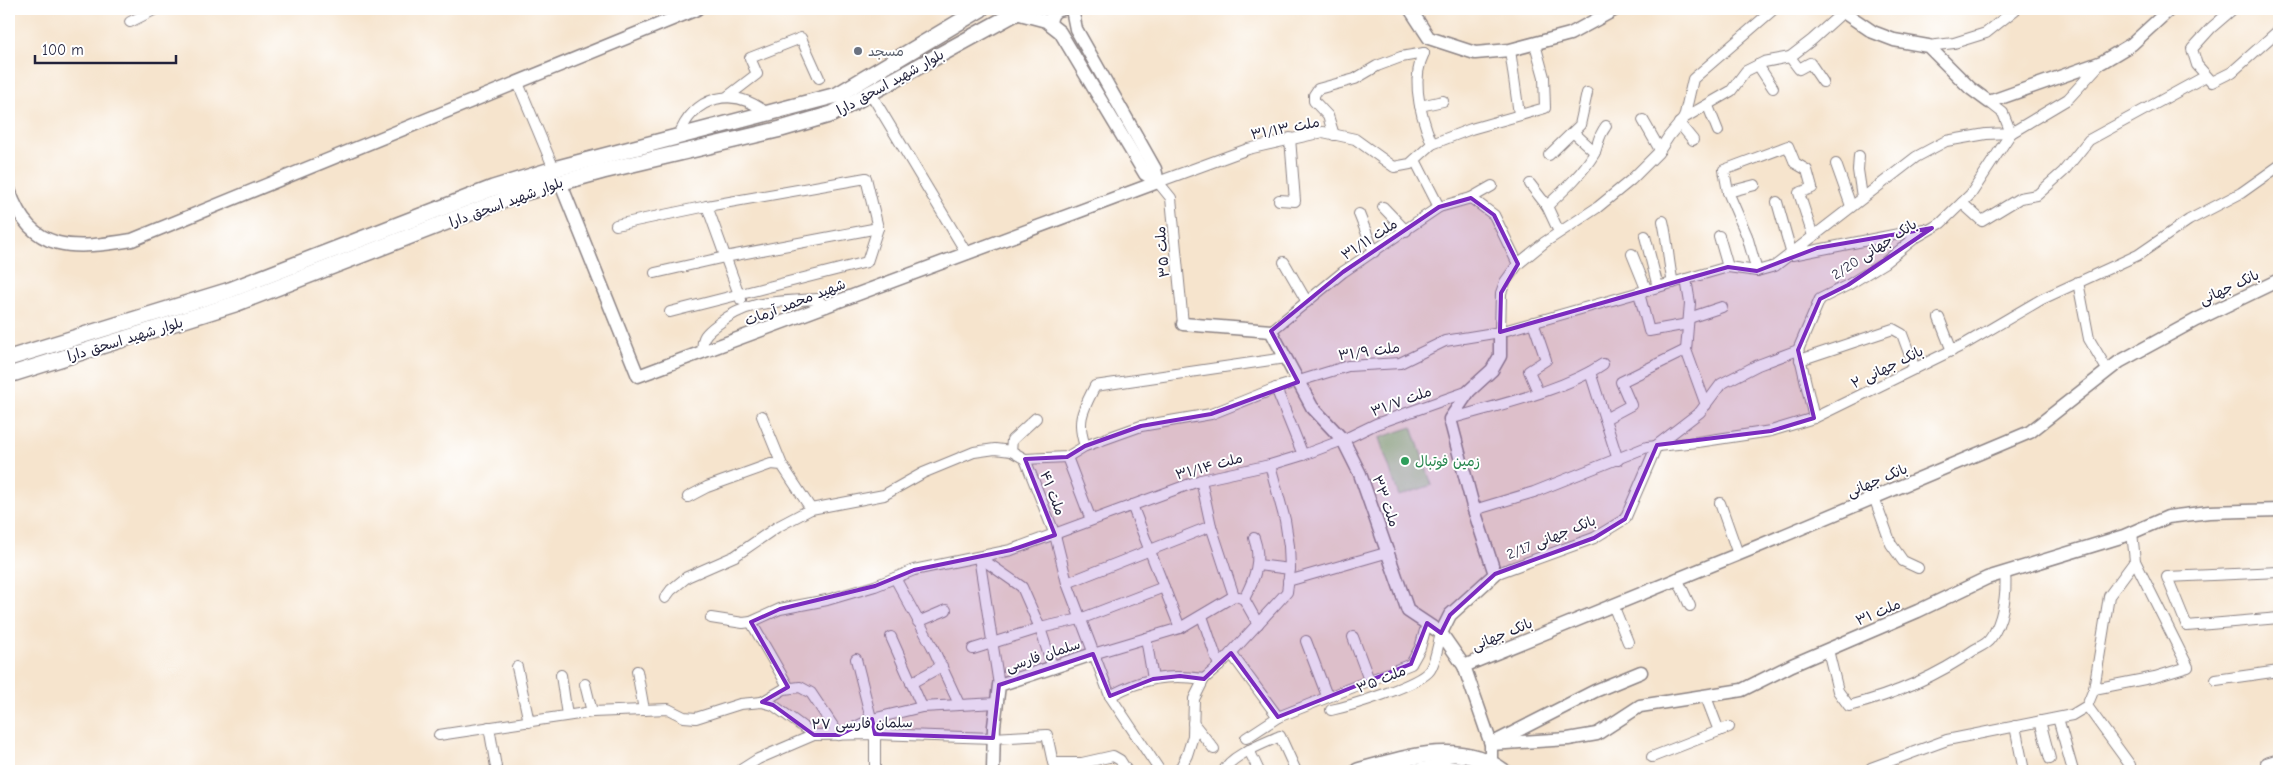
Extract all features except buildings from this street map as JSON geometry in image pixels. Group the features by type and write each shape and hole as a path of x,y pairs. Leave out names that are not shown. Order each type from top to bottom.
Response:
{"main road":[{"name":"بلوار شهید اسحق دارا","path":"9,375 235,304 519,194 557,176 678,138 837,95 981,9"},
{"name":"بلوار شهید اسحق دارا","path":"9,358 230,290 492,188 739,140 832,114 1019,11"},
{"path":"734,123 739,140"},
{"path":"1358,771 1438,752 1465,755 1491,762 1503,771"},
{"path":"1418,771 1439,767 1462,771"}],"street":[{"path":"130,22 156,9"},
{"path":"9,190 13,204 33,231 57,244 94,246 132,240 697,9"},
{"path":"1048,22 1051,9"},
{"path":"1048,22 1051,15 1057,9 1068,10 1076,29 1155,169 1158,182"},
{"path":"1410,9 1429,38 1475,54 1510,50 1570,34 1616,9"},
{"path":"1441,633 1450,614 1495,574 1474,510 1450,419 1469,391 1492,370 1500,356 1501,293 1505,282 1518,264 1559,232 1604,202 1631,180 1660,150 1682,121 1693,79 1774,9"},
{"path":"1682,121 1732,91 1746,71 1758,65 1790,57 1812,40 1840,11 1872,32 1894,40 1928,46 1954,43 1986,33 2016,9"},
{"path":"1989,102 2102,62 2132,44 2170,9"},
{"path":"2233,9 2192,48 2196,65 2212,82 2232,72 2279,30"},
{"path":"1019,11 1048,22 1060,32 1144,174 1158,182"},
{"path":"678,138 688,117 696,109 705,103 727,97 757,74 750,58 801,38 819,78"},
{"path":"1440,207 1415,160 1432,144 1519,114 1536,112 1545,108 1544,77 1535,44"},
{"path":"1719,236 1728,267 1757,271 1775,266 1792,255 1862,197 1916,157 1946,141 1986,134 2011,133 2003,113 1970,88 1928,46"},
{"path":"1510,50 1519,114"},
{"path":"1334,135 1328,116 1314,102 1314,95 1318,89 1355,79 1377,66 1400,58 1424,53 1419,62 1420,106 1422,120 1432,144"},
{"path":"1790,57 1799,69 1810,63 1823,82"},
{"name":"بانک جهانی 2/20","path":"1799,355 1820,299 1848,285 1941,222 1971,194 2011,133 2068,99 2102,62"},
{"path":"1758,65 1773,88"},
{"path":"1962,203 1982,221 2020,198 2037,195 2063,172 2089,140 2206,76"},
{"path":"518,83 557,176"},
{"path":"1549,155 1574,133 1580,125 1587,93"},
{"path":"871,94 967,254"},
{"path":"727,97 749,101 768,114"},
{"path":"1420,106 1443,101"},
{"path":"1708,106 1718,130"},
{"path":"1643,120 1660,150"},
{"path":"1682,121 1692,140"},
{"path":"1547,206 1581,172 1595,152 1598,136 1606,126"},
{"name":"ملت ۳۱/۱۳","path":"1158,182 1248,149 1264,147 1290,138 1322,132 1355,139 1394,166 1410,164 1415,160"},
{"path":"1574,133 1595,152"},
{"path":"1279,200 1295,202 1290,138"},
{"path":"1757,271 1747,236 1728,192 1724,170 1788,146 1795,163 1807,170 1812,183 1812,188 1799,193 1813,236"},
{"path":"1859,156 1858,170 1862,197"},
{"path":"1836,164 1851,206"},
{"name":"بانک جهانی ۲","path":"1474,510 1534,492 1647,447 1698,442 1771,431 1814,418 1952,351 2042,300 2138,255 2189,220 2241,193 2279,166"},
{"name":"شهید محمد آرمات","path":"557,176 638,376 1158,182"},
{"path":"616,225 707,206 866,178 878,228 867,262 670,312"},
{"name":"ملت ۳۵","path":"1158,182 1171,198 1183,324"},
{"path":"1530,184 1547,206 1559,232"},
{"path":"1728,192 1755,185"},
{"name":"ملت ۳۱/۱۱","path":"1270,331 1343,272 1440,207 1471,198 1492,186"},
{"path":"1471,198 1494,215 1518,264"},
{"path":"1777,202 1792,255"},
{"path":"707,206 743,308"},
{"path":"1383,207 1406,231"},
{"path":"1359,214 1374,252"},
{"path":"1663,221 1669,248 1667,257 1673,283"},
{"path":"655,273 725,257 878,228"},
{"path":"1792,255 1932,228"},
{"path":"1645,236 1658,287"},
{"path":"1632,254 1643,292 1649,331 1689,321 1722,307"},
{"path":"1284,262 1307,302"},
{"name":"ملت ۳۱/۹","path":"1276,388 1348,366 1400,364 1445,341 1500,332 1728,267"},
{"path":"1686,279 1690,303 1686,350 1706,404"},
{"name":"بانک جهانی","path":"1464,666 2030,432 2119,362 2196,320 2279,280"},
{"path":"2078,282 2088,338 2108,371"},
{"path":"703,352 702,342 705,334 732,312 756,304 817,299 826,307"},
{"path":"1938,318 1952,351"},
{"path":"1533,322 1546,360 1529,370 1538,392"},
{"path":"1183,324 1270,331"},
{"path":"1657,446 1700,412 1721,384 1758,365 1893,329 1902,334 1916,369"},
{"name":"ملت ۳۳","path":"1270,331 1312,407 1343,440 1360,474 1408,610 1441,633 1464,666 1491,744 1491,762"},
{"path":"1605,419 1631,405 1620,382 1686,350"},
{"path":"1799,355 1814,418"},
{"path":"1085,446 1079,430 1082,413 1094,386 1285,358"},
{"path":"1450,419 1538,392 1590,372 1603,364"},
{"path":"1590,372 1618,460"},
{"path":"1276,388 1304,455"},
{"name":"ملت ۴۱","path":"1160,771 1110,696 1067,583 1055,535 1025,459 1067,457 1085,446 1141,426 1211,414 1276,388"},
{"name":"ملت ۳۱/۷","path":"1343,440 1376,424 1469,391"},
{"path":"762,416 782,466 811,509"},
{"path":"1010,451 1012,440 1036,418"},
{"name":"ملت ۳۱/۱۴","path":"751,622 780,609 827,600 914,570 1011,550 1201,480 1270,465 1304,455 1343,440"},
{"name":"بانک جهانی 2/17","path":"1495,574 1594,538 1625,520 1657,446"},
{"path":"665,598 671,590 687,577 735,556 777,527 811,509 884,495 923,473 974,452 994,449 1010,451 1025,459"},
{"path":"1067,457 1091,520"},
{"path":"688,497 707,487 771,464 782,466"},
{"path":"1179,771 1193,736 1194,699 1204,679 1231,654 1287,592 1290,569 1285,520 1270,465"},
{"path":"1201,480 1211,526 1239,597 1258,624"},
{"path":"1874,497 1891,544 1904,561 1918,568"},
{"path":"1720,502 1738,554"},
{"path":"1132,505 1180,628"},
{"name":"ملت ۳۱","path":"1491,744 1568,739 1596,734 1640,706 1742,690 1792,665 1918,612 1987,578 2132,532 2168,517 2209,512 2279,510"},
{"path":"1067,583 1211,526"},
{"path":"2094,689 2155,677 2188,668 2135,561 2132,532"},
{"path":"1093,654 1180,628 1239,597 1252,584 1258,565 1259,551 1254,538"},
{"path":"1288,582 1389,552"},
{"path":"979,557 1022,587 1040,628 1053,668"},
{"path":"979,557 999,685"},
{"path":"1871,768 1946,740 2072,715 2087,706 2094,689 2109,596 2135,561"},
{"path":"1258,565 1290,569"},
{"path":"2279,572 2167,577 2187,626 2279,618"},
{"path":"1828,650 1838,691 1849,706 1869,701 1950,667 1990,640 2003,609 2006,587 2005,573"},
{"path":"895,578 942,666 959,704"},
{"path":"1677,578 1690,606"},
{"path":"973,649 1040,628 1080,619 1164,587"},
{"path":"1613,605 1628,642"},
{"path":"918,622 946,610"},
{"path":"1202,616 1219,666"},
{"path":"711,618 743,623 751,622 789,688"},
{"path":"1246,738 1278,717 1411,664 1420,648 1427,623"},
{"name":"ملت ۳۵","path":"1331,710 1354,704 1420,678 1430,670 1441,633"},
{"path":"891,637 922,707"},
{"path":"1146,638 1153,679"},
{"path":"1353,638 1369,680"},
{"path":"1306,641 1327,696"},
{"name":"سلمان فارسی","path":"993,771 993,738 999,685 1093,654"},
{"path":"1231,654 1278,717"},
{"path":"856,659 875,734 874,771"},
{"path":"911,683 942,666"},
{"path":"517,667 529,722"},
{"path":"637,671 644,710"},
{"path":"2216,680 2279,671"},
{"path":"1491,744 1595,691 1641,672"},
{"path":"561,675 567,715"},
{"path":"1110,696 1133,684 1153,679 1180,676 1204,679"},
{"path":"585,684 592,712"},
{"path":"762,702 784,689 800,687 811,693 839,735 872,719 922,707 997,703"},
{"path":"1706,697 1719,731"},
{"path":"439,735 592,712 668,709 684,717 696,718 740,704 762,702 773,705 814,735"},
{"path":"2087,706 2130,765 2131,771"},
{"path":"2058,718 2073,771"},
{"path":"2040,721 2050,759"},
{"path":"1193,723 1214,749"},
{"path":"2015,726 2024,771"},
{"path":"489,727 496,767"},
{"path":"1652,758 1730,727"},
{"name":"سلمان فارسی ۲۷","path":"739,771 758,759 814,735 875,734 993,738 1047,735 1053,763 1066,768"},
{"path":"1224,771 1226,765 1249,750 1280,736 1296,771"},
{"path":"1249,750 1259,771"},
{"path":"1066,768 1113,756 1120,760 1127,771"},
{"path":"2266,763 2279,759"}],"highlighted area":[{"path":"1471,198 1494,215 1507,238 1518,264 1501,293 1500,332 1728,267 1757,271 1817,248 1932,228 1848,285 1820,299 1798,350 1814,418 1771,431 1657,445 1625,519 1594,538 1495,574 1450,615 1441,633 1427,623 1411,664 1278,717 1231,653 1204,679 1180,676 1153,679 1110,696 1093,654 999,685 993,738 875,734 872,719 839,735 814,735 773,705 762,702 788,687 751,622 780,609 875,586 914,570 1011,550 1055,535 1025,459 1067,457 1085,446 1141,426 1211,414 1298,382 1271,331 1343,272 1439,207"}],"green space":[{"name":"زمین فوتبال","path":"1412,427 1432,485 1399,496 1379,438"}],"place":[{"name":"مسجد","path":"858,51"},
{"name":"زمین فوتبال","path":"1405,461"}]}
